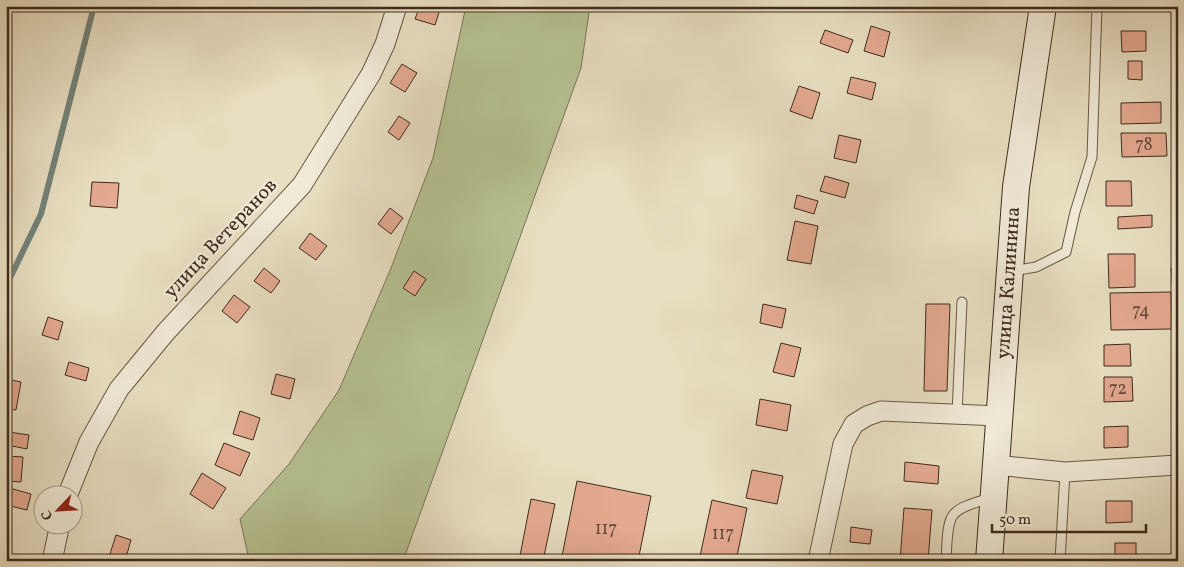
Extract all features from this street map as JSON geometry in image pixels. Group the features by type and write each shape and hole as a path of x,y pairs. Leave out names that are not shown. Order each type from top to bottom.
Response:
{"main road":[{"name":"улица Калинина","path":"989,561 1016,187 1043,6"}],"street":[{"name":"улица Ветеранов","path":"72,484 89,442 119,390 165,333 302,185 371,74 385,44 397,6"},
{"path":"818,561 843,444 854,424 867,416 881,411 999,416"},
{"path":"995,465 1065,472 1178,465"},
{"path":"52,561 58,534"}],"lane":[{"path":"1009,272 1036,267 1066,252 1075,212 1092,157 1097,6"},
{"path":"957,414 962,302"},
{"path":"1060,561 1065,472"},
{"path":"946,561 949,523 953,515 959,510 993,497"}],"green space":[{"path":"466,6 590,6 581,68 403,561 251,561 240,519 289,464 339,390 391,268 433,158"}],"building":[{"path":"420,6 432,6 440,9 435,25 415,19"},
{"path":"871,26 890,32 884,57 864,51"},
{"path":"825,30 853,40 848,53 820,43"},
{"path":"1121,31 1146,31 1146,51 1122,52"},
{"path":"1128,61 1142,61 1142,80 1128,79"},
{"path":"402,64 417,73 405,92 390,83"},
{"path":"851,77 876,83 872,100 847,93"},
{"path":"799,86 820,93 812,119 790,111"},
{"path":"1161,102 1161,123 1121,124 1121,103"},
{"path":"399,116 410,123 399,140 388,132"},
{"path":"1121,133 1166,133 1167,156 1122,157"},
{"path":"839,135 861,140 856,163 834,158"},
{"path":"825,176 849,183 845,198 820,191"},
{"path":"1106,181 1131,181 1132,206 1106,206"},
{"path":"92,182 119,183 117,208 90,206"},
{"path":"797,195 818,201 814,214 794,208"},
{"path":"390,208 403,218 391,234 378,224"},
{"path":"1152,215 1152,227 1118,229 1118,217"},
{"path":"795,221 818,226 811,264 787,260"},
{"path":"310,233 327,246 316,260 299,248"},
{"path":"1108,254 1135,254 1135,287 1109,288"},
{"path":"264,268 280,281 271,293 254,281"},
{"path":"1171,268 1178,268 1178,283 1172,283"},
{"path":"414,271 426,279 415,296 403,288"},
{"path":"1171,292 1172,329 1111,330 1110,293"},
{"path":"234,295 250,307 237,323 222,311"},
{"path":"763,304 786,309 782,328 760,323"},
{"path":"926,304 950,304 947,391 924,391"},
{"path":"48,317 63,322 58,340 42,335"},
{"path":"781,343 801,348 794,377 773,372"},
{"path":"1130,344 1131,366 1104,366 1104,345"},
{"path":"69,362 89,368 86,381 65,375"},
{"path":"276,374 295,379 290,399 271,394"},
{"path":"1104,377 1132,377 1133,401 1104,402"},
{"path":"6,379 21,382 16,410 6,409"},
{"path":"760,399 791,405 787,431 756,425"},
{"path":"240,411 260,418 253,440 233,434"},
{"path":"1128,426 1128,447 1104,448 1104,427"},
{"path":"9,432 29,435 27,449 7,445"},
{"path":"224,443 250,453 240,476 215,465"},
{"path":"6,456 23,457 21,482 6,481"},
{"path":"905,462 939,466 938,484 904,481"},
{"path":"752,470 783,476 777,504 746,498"},
{"path":"202,473 226,488 213,509 190,494"},
{"path":"577,481 651,496 638,561 561,561"},
{"path":"6,487 31,494 27,510 6,505"},
{"path":"531,499 555,504 543,561 519,561"},
{"path":"712,500 747,508 736,561 699,561"},
{"path":"1106,501 1132,501 1132,522 1106,523"},
{"path":"904,508 932,510 928,561 900,561"},
{"path":"851,527 872,530 870,544 850,542"},
{"path":"116,535 131,540 125,561 109,557"},
{"path":"1115,543 1136,543 1136,561 1115,561"}],"waterway":[{"path":"6,280 10,278 41,214 94,6"}]}
